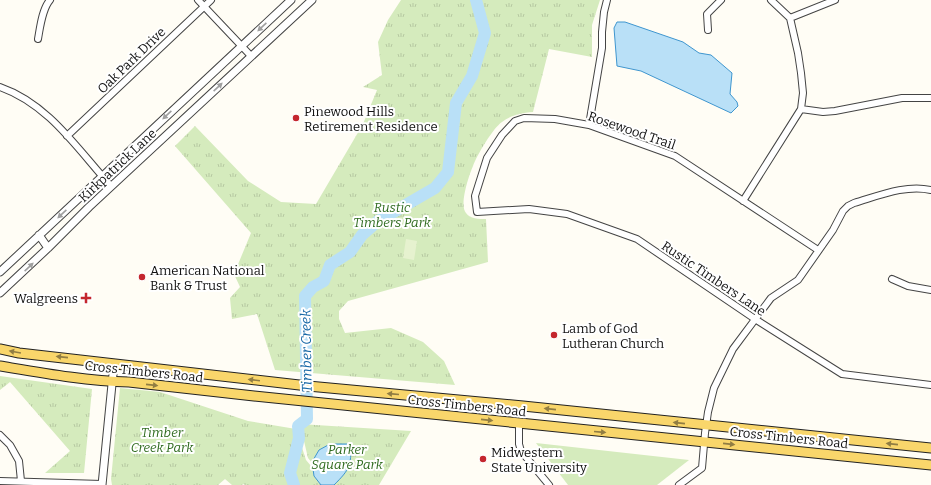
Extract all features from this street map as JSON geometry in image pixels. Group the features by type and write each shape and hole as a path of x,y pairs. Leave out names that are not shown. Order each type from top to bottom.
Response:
{"main road":[{"name":"Cross Timbers Road","path":"0,349 19,353 279,383 522,406 931,448"},
{"name":"Cross Timbers Road","path":"0,366 113,382 129,382 336,405 931,466"},
{"path":"519,423 522,406"}],"street":[{"path":"38,39 41,22 47,3 50,0"},
{"path":"198,0 251,56"},
{"name":"Oak Park Drive","path":"67,136 211,0"},
{"name":"Kirkpatrick Lane","path":"0,272 291,0"},
{"name":"Kirkpatrick Lane","path":"0,293 111,186 312,0"},
{"path":"589,125 602,48 604,12 607,0"},
{"path":"708,30 707,14 721,0"},
{"path":"743,201 801,109 803,93 801,73 790,18 771,0"},
{"path":"790,18 835,0"},
{"path":"0,87 23,97 39,109 67,136 111,186"},
{"path":"801,109 829,112 902,98 931,98"},
{"name":"Rosewood Trail","path":"477,212 475,196 487,158 502,135 515,121 533,117 589,125 675,156 818,250"},
{"path":"679,485 702,468 706,426 714,388 733,349 771,298 798,280 848,206 902,190 924,188 931,190"},
{"name":"Rustic Timbers Lane","path":"477,212 529,209 567,214 637,239 755,319 842,374 931,384"},
{"path":"39,236 48,248"},
{"path":"892,279 908,286 931,290"},
{"path":"0,481 102,484 114,364"},
{"path":"519,423 519,444 521,451 549,485"},
{"path":"0,435 10,445 19,461 21,481"}],"green space":[{"name":"Rustic Timbers Park","path":"401,0 600,0 592,25 592,57 549,49 533,112 516,115 498,125 478,155 467,183 464,197 464,209 470,216 486,219 488,262 348,301 339,311 339,319 345,333 391,328 423,342 444,361 455,385 275,370 257,314 232,319 230,298 240,287 234,274 251,233 175,146 195,126 248,181 281,202 316,204 363,124 377,90 363,87 382,75 378,42 388,20"},
{"path":"406,239 417,241 414,260 403,258"},
{"path":"0,376 92,389 84,473 45,473 70,451 10,382 0,390"},
{"name":"Timber Creek Park","path":"120,388 160,392 248,421 296,429 306,460 327,485 232,485 225,479 218,485 112,485 111,479"},
{"name":"Parker Square Park","path":"300,424 411,431 379,485 330,485 308,458"},
{"path":"536,443 689,460 657,485 568,485"}],"water":[{"path":"617,22 625,22 683,42 699,53 711,55 732,73 730,94 737,102 738,106 731,113 641,71 617,66 614,28"},
{"path":"330,444 351,444 350,462 346,471 334,485 321,485 314,476 312,462 319,450"}],"waterway":[{"name":"Timber Creek","path":"294,485 290,473 299,438 298,426 307,419 305,296 313,287 324,281 330,265 350,252 362,235 378,221 435,188 448,172 456,103 472,76 485,33 476,0"}],"place":[{"name":"Pinewood Hills Retirement Residence","path":"296,118"},
{"name":"American National Bank & Trust","path":"142,277"},
{"name":"Walgreens","path":"86,298"},
{"name":"Lamb of God Lutheran Church","path":"554,335"},
{"name":"Midwestern State University","path":"483,459"}]}
